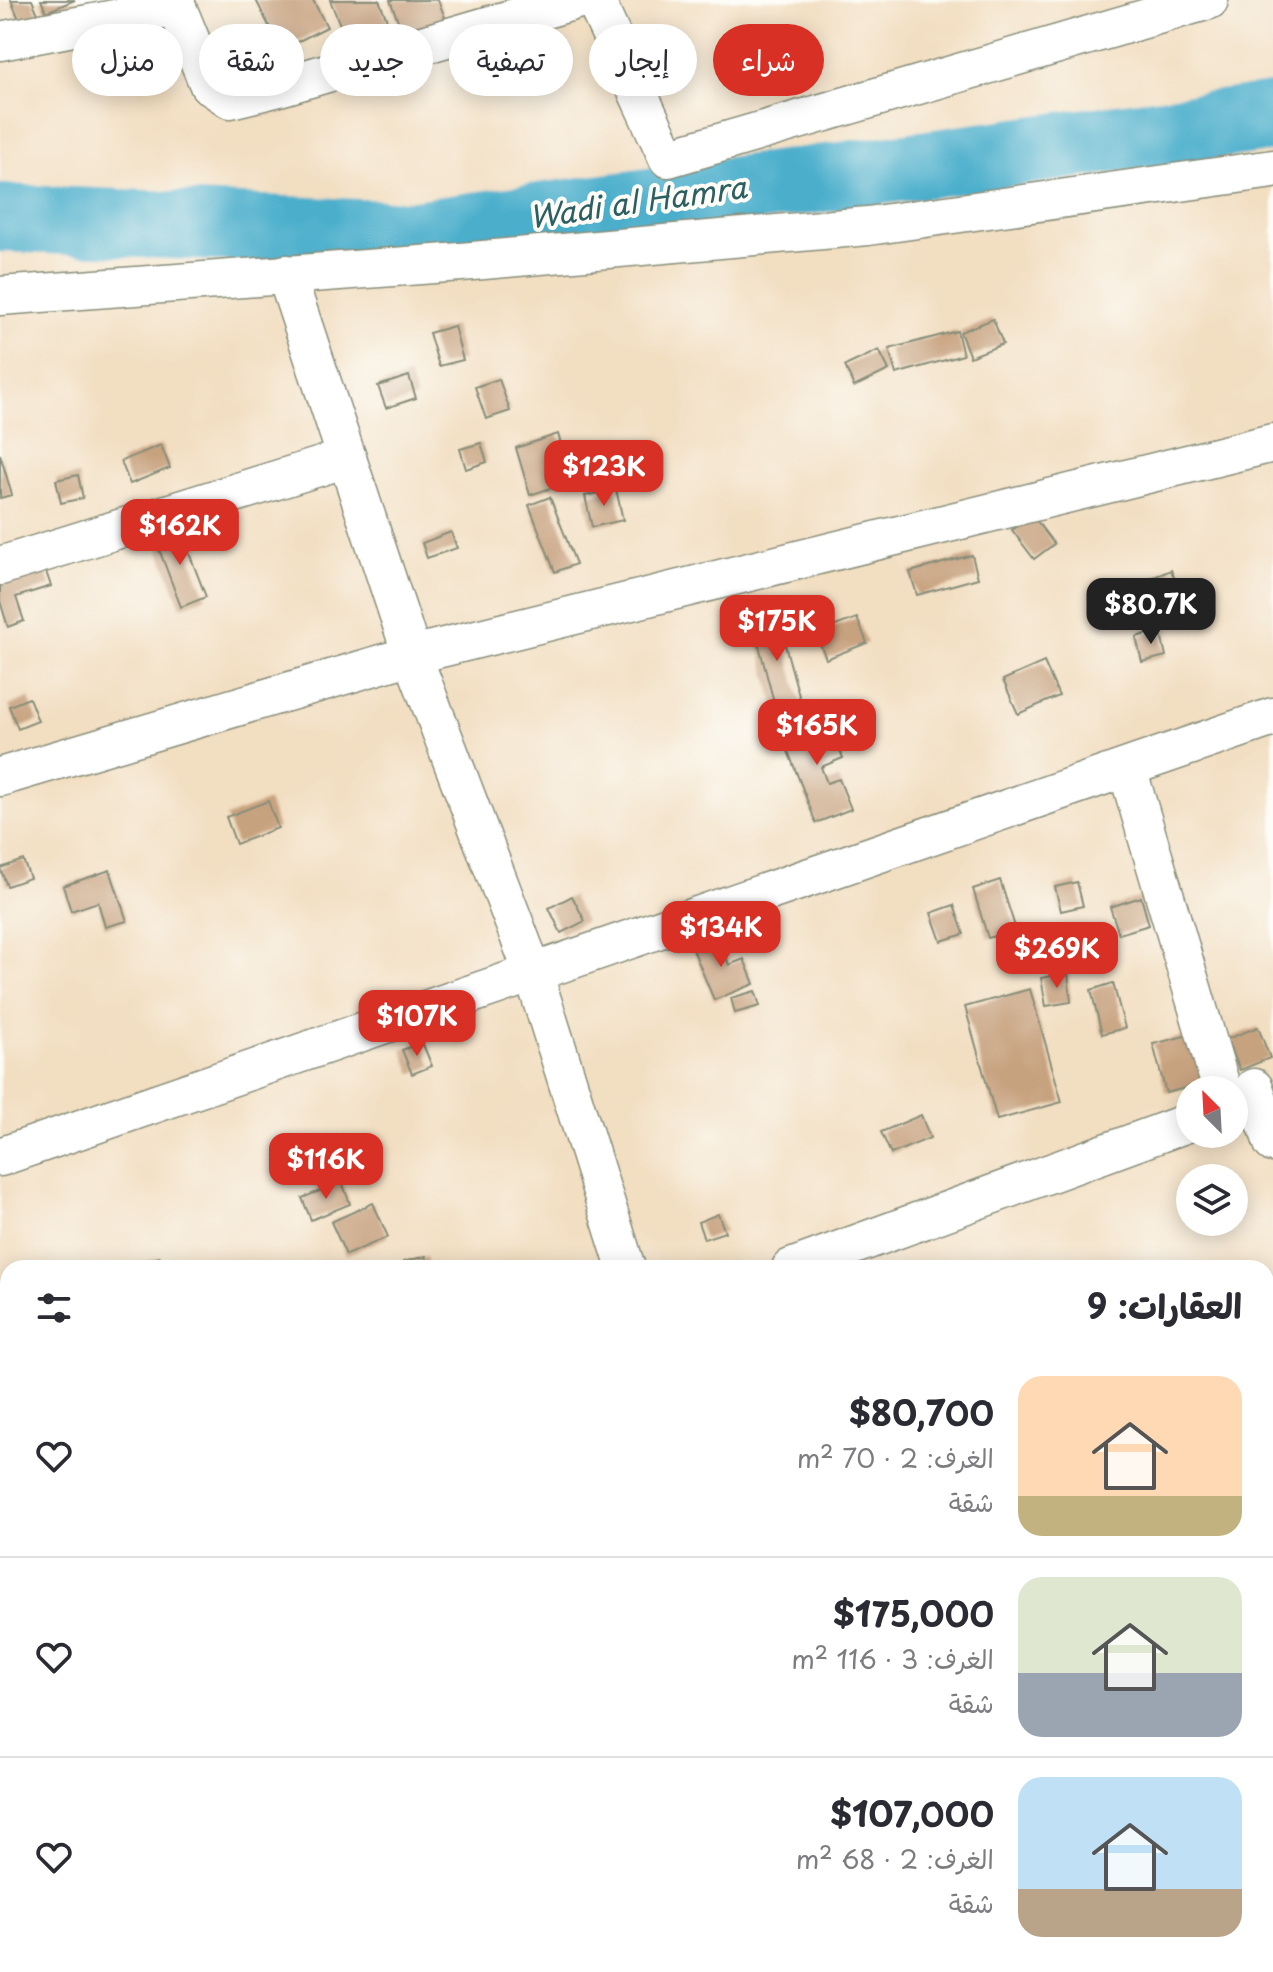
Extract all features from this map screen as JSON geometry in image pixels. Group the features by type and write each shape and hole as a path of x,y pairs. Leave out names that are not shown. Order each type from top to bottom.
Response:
{"street":[{"path":"0,41 175,4 209,85 230,99 576,0"},
{"path":"595,0 668,158 1156,8 1209,0"},
{"path":"0,296 461,262 868,226 1273,169"},
{"path":"286,274 412,655 534,975 623,1260"},
{"path":"0,777 412,655 1273,443"},
{"path":"0,566 347,458"},
{"path":"0,1157 534,975 1273,717"},
{"path":"1127,768 1241,1076"},
{"path":"1248,1094 1273,1143"},
{"path":"813,1260 1176,1127"}],"building":[{"path":"11,0 32,0 38,14 20,22"},
{"path":"41,0 75,0 46,12"},
{"path":"256,0 313,0 325,24 320,24 320,30 304,38 304,24 268,24"},
{"path":"330,0 379,0 389,24 340,24"},
{"path":"390,0 438,0 446,20 433,25 399,24"},
{"path":"993,319 1003,344 970,357 960,332"},
{"path":"454,326 463,360 439,366 429,333"},
{"path":"957,331 963,355 896,374 889,349"},
{"path":"879,350 889,370 854,387 845,366"},
{"path":"409,376 416,398 386,408 378,386"},
{"path":"499,379 510,411 486,419 475,387"},
{"path":"558,434 572,481 530,495 516,448"},
{"path":"481,443 487,462 466,469 460,449"},
{"path":"161,445 170,468 130,484 121,461"},
{"path":"0,454 12,495 0,498"},
{"path":"78,475 83,498 61,503 56,480"},
{"path":"616,489 623,520 592,527 585,496"},
{"path":"550,497 576,564 555,572 529,505"},
{"path":"1033,516 1054,544 1034,559 1012,530"},
{"path":"179,527 206,597 181,607 154,536"},
{"path":"451,532 457,548 427,558 422,543"},
{"path":"972,555 978,578 917,595 910,572"},
{"path":"44,566 51,586 16,597 24,621 8,627 0,601 0,580"},
{"path":"1171,570 1189,614 1156,627 1139,583"},
{"path":"777,616 801,703 776,710 753,623"},
{"path":"857,618 867,643 826,659 816,633"},
{"path":"1160,630 1166,656 1142,662 1136,637"},
{"path":"1044,662 1059,696 1018,714 1003,680"},
{"path":"29,698 38,721 18,729 9,706"},
{"path":"826,715 843,758 821,767 827,783 839,779 851,809 816,823 781,733"},
{"path":"268,801 278,828 236,844 226,817"},
{"path":"23,860 30,878 7,886 0,868"},
{"path":"110,870 127,921 105,927 98,902 71,911 63,886"},
{"path":"1000,880 1016,930 988,938 973,889"},
{"path":"1077,882 1083,906 1061,911 1055,887"},
{"path":"572,896 585,921 561,933 549,908"},
{"path":"1141,897 1149,925 1119,934 1110,907"},
{"path":"954,905 964,934 941,941 931,913"},
{"path":"718,936 729,965 744,959 754,984 714,1000 692,947"},
{"path":"1068,973 1071,1002 1046,1006 1041,978"},
{"path":"1113,983 1125,1028 1102,1034 1091,990"},
{"path":"1030,989 1062,1102 997,1120 965,1007"},
{"path":"755,991 760,1006 735,1013 731,998"},
{"path":"1258,1027 1270,1058 1240,1070 1227,1039"},
{"path":"1197,1033 1208,1076 1176,1076 1176,1090 1166,1093 1153,1044"},
{"path":"422,1042 432,1066 412,1074 402,1050"},
{"path":"921,1115 930,1138 891,1154 881,1132"},
{"path":"342,1182 350,1204 311,1220 302,1198"},
{"path":"373,1203 388,1237 346,1255 331,1222"},
{"path":"718,1214 725,1232 704,1239 698,1222"}],"waterway":[{"name":"Wadi al Hamra","path":"0,218 408,235 1273,117"}]}
